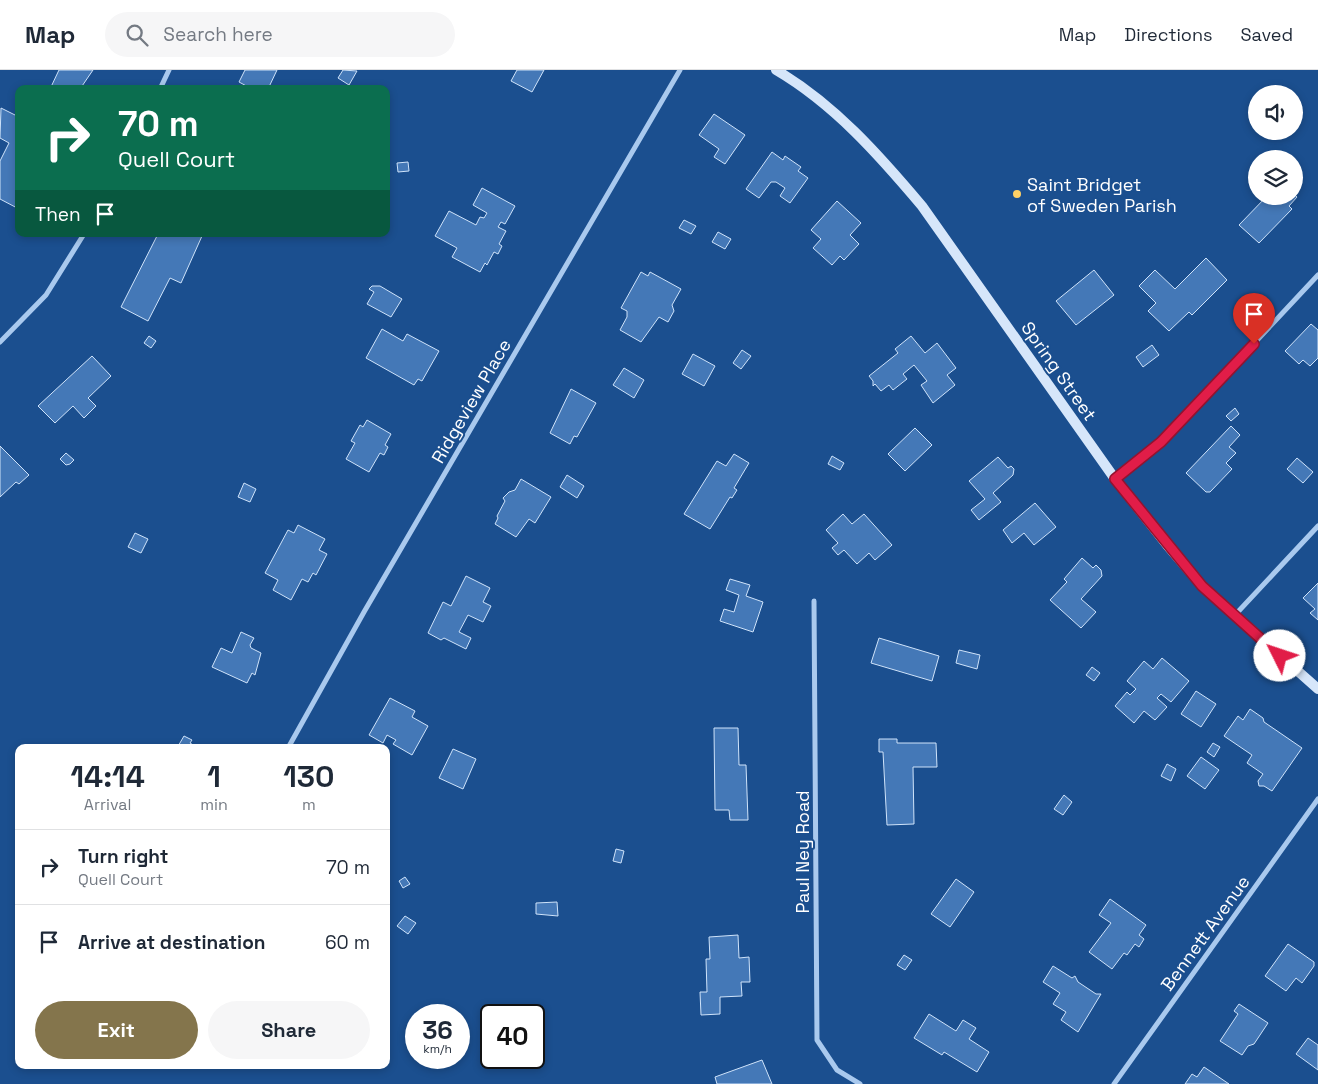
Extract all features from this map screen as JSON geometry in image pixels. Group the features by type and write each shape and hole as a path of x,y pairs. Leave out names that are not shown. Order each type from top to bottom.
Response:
{"street":[{"path":"162,85 169,70"},
{"name":"Ridgeview Place","path":"290,744 364,612 680,70"},
{"name":"Spring Street","path":"776,70 823,102 864,140 911,193 1115,479 1196,579 1234,616 1318,689"},
{"path":"0,342 46,294 82,237"},
{"path":"1115,479 1161,442 1318,275"},
{"path":"1234,616 1318,526"},
{"name":"Paul Ney Road","path":"814,601 817,1040 837,1070 860,1084"},
{"name":"Bennett Avenue","path":"1114,1084 1318,798"}],"building":[{"path":"59,70 93,70 83,85 52,85"},
{"path":"245,70 277,70 270,85 245,85 239,82"},
{"path":"343,70 357,71 349,85 338,78"},
{"path":"517,70 544,70 532,92 511,81"},
{"path":"1,108 15,115 15,207 0,199 0,161 9,143 0,138"},
{"path":"714,114 745,135 725,164 714,157 719,149 699,135"},
{"path":"772,152 783,160 785,156 801,167 798,171 808,178 790,203 780,196 785,188 776,182 771,182 759,198 746,189"},
{"path":"408,162 409,171 398,172 397,163"},
{"path":"482,188 515,206 505,224 501,222 498,227 506,231 499,244 502,246 498,254 494,252 487,265 485,263 480,272 452,257 457,248 435,236 449,211 476,225 480,217 484,218 487,213 473,205"},
{"path":"837,201 861,223 850,235 859,244 844,260 840,256 832,265 813,248 821,239 811,230"},
{"path":"1258,205 1290,205 1292,209 1259,243 1239,225"},
{"path":"684,220 696,226 691,234 679,228"},
{"path":"718,232 731,239 725,249 712,242"},
{"path":"156,237 202,237 181,283 170,278 148,321 121,307"},
{"path":"1206,258 1227,280 1192,315 1189,312 1169,331 1148,311 1156,303 1139,286 1155,270 1175,289"},
{"path":"1094,270 1114,295 1076,325 1056,301"},
{"path":"641,272 648,276 650,272 681,289 672,305 674,311 668,322 659,317 641,342 620,330 627,317 627,311 621,308"},
{"path":"372,286 380,286 402,299 391,317 367,304 374,292 369,289"},
{"path":"1311,324 1318,330 1318,358 1310,366 1303,360 1299,364 1285,351"},
{"path":"382,329 403,341 407,334 439,351 422,381 418,379 414,385 366,358"},
{"path":"149,336 156,341 151,348 144,343"},
{"path":"911,336 925,353 937,343 956,368 947,375 955,385 933,403 921,385 927,381 914,365 903,374 907,379 893,390 889,385 881,391 875,384 873,386 873,381 869,376 898,353 895,349"},
{"path":"1152,345 1159,355 1143,367 1136,357"},
{"path":"742,350 751,356 741,369 733,363"},
{"path":"693,354 715,366 704,386 682,374"},
{"path":"92,356 111,376 88,398 96,406 84,418 73,406 55,423 38,406"},
{"path":"624,368 644,380 634,398 613,385"},
{"path":"571,389 596,403 577,437 574,436 570,444 550,433"},
{"path":"1235,408 1239,414 1231,421 1226,416"},
{"path":"367,420 391,434 385,445 388,447 384,455 380,453 369,472 346,459 355,443 351,441 360,425 363,427"},
{"path":"1231,426 1240,435 1229,447 1236,453 1226,463 1232,469 1210,492 1206,492 1186,473"},
{"path":"915,428 932,445 905,471 888,454"},
{"path":"0,446 29,475 19,484 16,482 0,497"},
{"path":"66,453 74,460 66,465 60,459"},
{"path":"734,454 749,463 734,488 737,490 732,498 730,497 710,529 684,514 717,461 726,466"},
{"path":"832,456 844,463 840,470 828,464"},
{"path":"998,457 1008,468 1011,466 1014,469 1013,475 993,493 1001,502 979,520 971,510 985,499 969,481"},
{"path":"1297,458 1313,472 1303,483 1287,469"},
{"path":"567,475 584,486 577,498 560,487"},
{"path":"521,479 551,497 535,523 529,519 516,537 495,524 505,501 503,498 509,492 515,490"},
{"path":"244,483 256,489 250,502 238,497"},
{"path":"1035,503 1056,527 1034,545 1024,533 1012,543 1003,530"},
{"path":"843,514 852,524 864,514 892,545 875,560 869,553 857,564 844,550 838,555 832,548 838,543 826,530"},
{"path":"298,525 325,539 319,550 327,554 316,575 313,573 308,582 302,579 291,600 273,590 278,580 265,573 288,530 294,533"},
{"path":"135,533 148,539 141,553 128,547"},
{"path":"1082,558 1093,568 1096,565 1101,570 1102,576 1081,599 1096,612 1081,628 1050,600 1067,582 1064,579"},
{"path":"466,576 490,588 483,602 491,606 483,622 468,615 459,632 471,638 466,649 444,638 441,640 428,633 443,602 451,606"},
{"path":"730,579 750,585 746,596 763,602 753,632 720,621 724,609 734,612 739,595 726,590"},
{"path":"1318,583 1318,620 1310,613 1315,609 1303,598"},
{"path":"241,632 254,638 250,645 251,648 261,653 255,675 252,673 247,683 212,667 221,648 232,653"},
{"path":"879,638 939,656 932,681 871,663"},
{"path":"959,650 980,655 977,669 956,663"},
{"path":"1162,658 1189,681 1171,702 1161,694 1157,698 1167,707 1155,720 1144,711 1134,723 1115,706 1127,692 1130,695 1136,689 1127,681 1144,661 1153,669"},
{"path":"1092,667 1100,673 1094,681 1086,675"},
{"path":"1196,691 1216,704 1201,727 1181,714"},
{"path":"390,698 415,711 412,717 428,726 412,755 393,744 396,740 387,735 383,743 369,735"},
{"path":"1250,709 1263,718 1264,722 1302,748 1272,791 1264,786 1259,786 1258,781 1263,774 1247,763 1252,755 1224,736 1238,716 1243,720"},
{"path":"714,728 738,728 739,765 746,765 748,820 730,820 729,810 715,810"},
{"path":"184,736 192,740 190,743 192,744 179,744"},
{"path":"879,739 897,739 897,743 936,743 937,767 913,767 914,824 887,825 883,752 879,752"},
{"path":"1213,743 1220,747 1214,757 1207,752"},
{"path":"453,749 476,759 463,789 439,778"},
{"path":"1201,757 1219,770 1205,789 1187,776"},
{"path":"1167,764 1176,769 1171,781 1161,776"},
{"path":"1064,795 1072,802 1063,815 1054,809"},
{"path":"616,849 624,851 621,863 613,861"},
{"path":"405,877 410,884 403,888 399,881"},
{"path":"956,879 974,892 950,927 931,914"},
{"path":"1110,899 1146,925 1139,935 1144,939 1139,947 1135,944 1127,955 1124,953 1112,969 1089,952 1111,923 1099,915"},
{"path":"557,902 558,916 536,914 536,903"},
{"path":"405,916 416,923 408,934 397,926"},
{"path":"738,935 739,958 749,957 750,982 741,982 742,996 720,997 720,1014 701,1015 700,992 707,992 706,959 710,959 709,937"},
{"path":"1288,944 1314,962 1314,966 1302,983 1296,978 1286,991 1265,976"},
{"path":"904,955 912,960 905,970 897,965"},
{"path":"1053,966 1072,978 1075,976 1078,982 1096,994 1101,994 1078,1032 1061,1020 1066,1012 1053,1004 1060,993 1043,982"},
{"path":"1239,1004 1268,1023 1254,1044 1248,1046 1242,1055 1220,1041 1238,1014 1234,1011"},
{"path":"929,1014 956,1031 963,1020 976,1028 969,1039 989,1052 977,1072 944,1052 942,1055 914,1038"},
{"path":"1308,1038 1318,1045 1318,1070 1296,1054"},
{"path":"762,1060 772,1084 717,1084 715,1077"},
{"path":"1204,1067 1229,1084 1185,1084 1192,1074 1197,1077"}],"place":[{"name":"Saint Bridget of Sweden Parish","path":"1017,194"}],"route":[{"path":"1254,344 1161,442 1115,479 1202,586 1280,656"}]}
